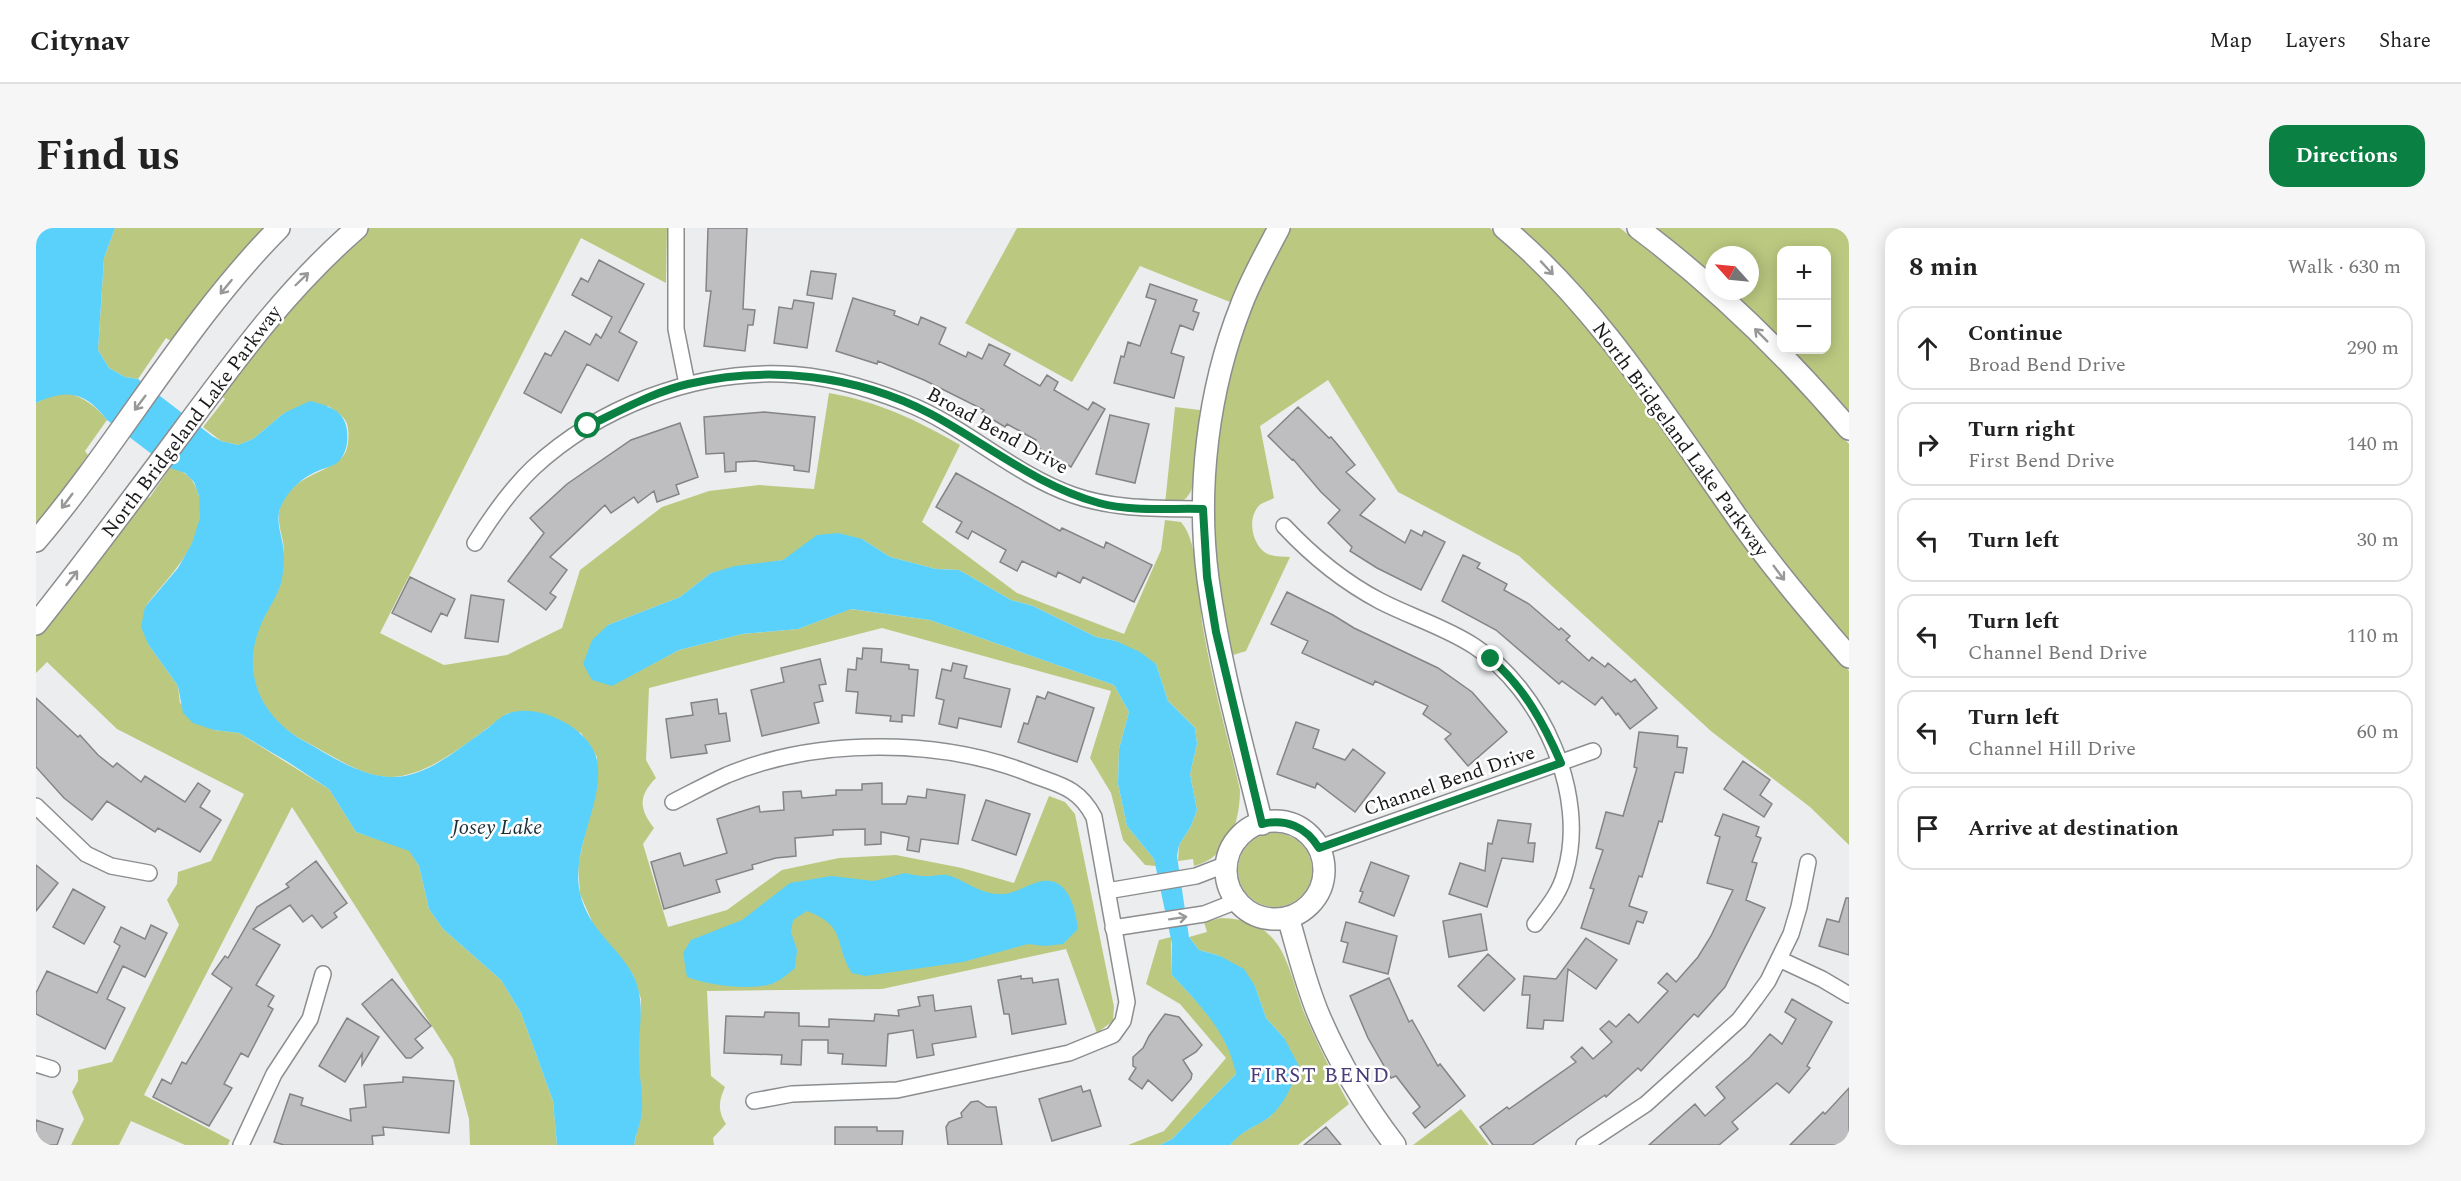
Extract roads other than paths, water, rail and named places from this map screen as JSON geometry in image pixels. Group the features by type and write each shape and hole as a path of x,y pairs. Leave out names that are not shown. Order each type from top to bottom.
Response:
{"main road":[{"path":"36,542 253,254 279,228"},
{"name":"North Bridgeland Lake Parkway","path":"36,624 260,327 295,287 357,228"},
{"path":"1262,824 1216,632 1207,577 1203,509 1213,407 1224,360 1240,306 1279,228"},
{"name":"North Bridgeland Lake Parkway","path":"1504,228 1529,248 1630,362 1745,528 1792,591 1849,657"},
{"path":"1638,228 1669,252 1742,317 1817,391 1849,429"},
{"path":"1270,822 1289,823 1307,833 1319,848 1324,866 1322,885 1305,909 1288,917 1274,919 1260,917 1248,911 1237,901 1227,877 1227,864 1238,839 1249,829 1270,822"},
{"path":"1288,917 1306,979 1324,1027 1345,1070 1395,1145"}],"street":[{"path":"676,228 676,329 687,384"},
{"name":"Broad Bend Drive","path":"475,543 492,515 533,468 588,426 646,399 687,384 740,376 783,374 825,379 868,390 931,414 1045,482 1071,495 1101,504 1132,508 1203,509"},
{"path":"1284,526 1313,557 1334,574 1381,602 1467,642 1507,673 1531,705 1547,731 1561,763 1570,809 1570,842 1566,872 1557,894 1535,924"},
{"path":"674,802 727,775 776,760 838,748 901,748 961,755 1009,766 1073,791 1086,801 1094,817 1127,1002 1123,1021 1113,1035 1070,1053 897,1090 792,1094 754,1101"},
{"name":"Channel Bend Drive","path":"1319,848 1593,751"},
{"path":"36,806 86,854 111,866 149,873"},
{"path":"1584,1145 1646,1104 1739,1020 1768,981 1791,934 1808,862"},
{"path":"1107,891 1196,876 1227,864"},
{"path":"1113,928 1203,914 1237,901"},
{"path":"1779,959 1822,979 1849,995"},
{"path":"241,1145 274,1074 310,1019 323,974"},
{"path":"36,1064 52,1069"}],"water":[{"name":"Josey Lake","path":"36,228 115,228 104,258 98,350 109,368 125,377 138,379 212,436 238,445 253,439 284,413 310,401 327,406 339,413 346,425 347,443 341,459 298,484 285,498 280,510 279,523 284,549 282,579 260,627 253,661 254,677 259,692 266,707 276,720 304,741 345,764 367,773 390,777 417,773 429,767 502,717 519,711 547,714 561,720 574,728 593,748 597,760 598,776 578,876 580,893 590,918 628,967 638,987 641,1017 639,1058 642,1111 634,1145 557,1145 553,1101 521,1013 501,980 443,929 429,909 419,866 409,851 356,832 329,789 288,762 239,733 214,730 193,723 183,713 178,686 148,644 141,627 145,607 178,568 192,543 200,518 199,496 194,482 185,473 170,468 107,420 83,398 67,394 57,395 36,403"},
{"path":"838,533 862,539 890,557 936,569 959,570 1011,600 1033,606 1096,637 1116,641 1140,652 1156,664 1168,701 1195,728 1197,744 1190,774 1197,810 1191,826 1179,845 1177,856 1189,937 1199,950 1220,956 1244,969 1255,986 1266,1018 1284,1038 1299,1066 1291,1087 1274,1113 1243,1133 1230,1145 1160,1145 1172,1139 1236,1074 1227,1045 1212,1020 1172,975 1172,944 1154,859 1127,826 1118,784 1119,749 1129,712 1114,685 930,620 851,609 798,629 742,634 679,650 612,686 592,680 583,664 592,640 608,625 680,597 711,573 735,566 783,560 817,535"},
{"path":"905,873 927,876 947,875 997,894 1014,892 1035,883 1055,882 1062,887 1072,901 1078,929 1063,944 1045,946 1028,944 963,962 865,976 852,973 838,937 829,923 807,911 793,920 791,932 797,950 795,968 776,982 762,986 734,987 687,977 683,953 691,940 742,920 790,883 831,876 874,881"}],"district":[{"name":"FIRST BEND","path":"1320,1075"}]}
